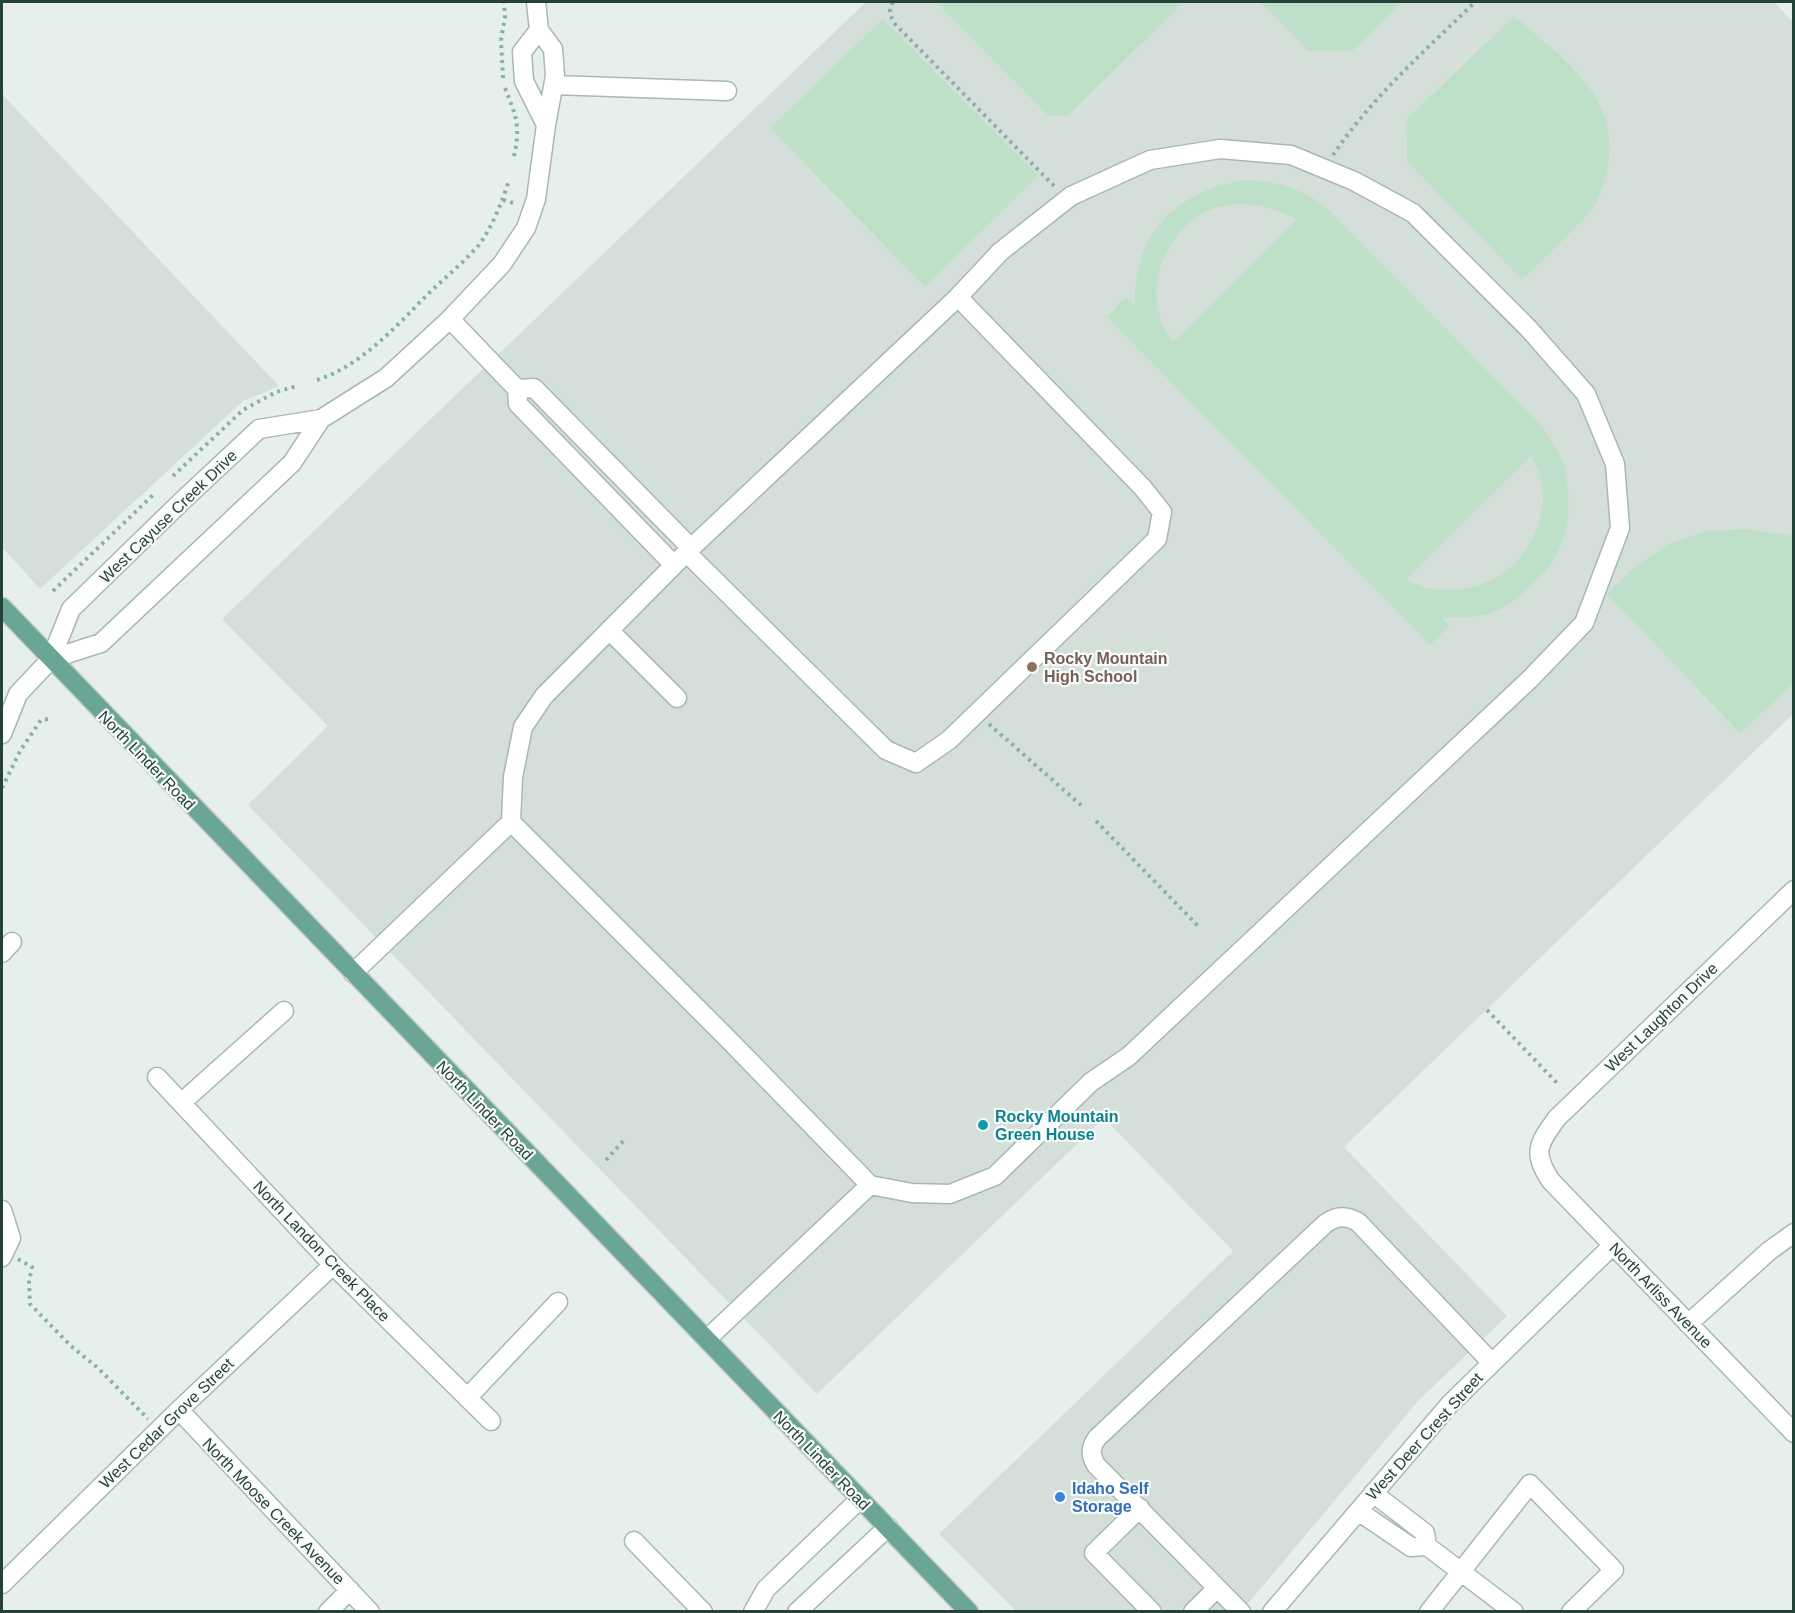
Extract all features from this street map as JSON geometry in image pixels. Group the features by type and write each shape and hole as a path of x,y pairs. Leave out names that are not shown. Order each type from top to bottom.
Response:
{"main road":[{"name":"North Linder Road","path":"2,607 969,1611"}],"street":[{"name":"West Cayuse Creek Drive","path":"51,659 71,609 260,429 321,419 386,378 450,319 502,264 526,228 537,199 546,125 554,85 553,49 539,30 536,2"},
{"path":"539,30 522,52 524,81 546,125"},
{"path":"554,85 727,91"},
{"path":"353,973 511,822 513,777 523,726 543,696 684,555 958,297 1000,252 1066,199 1150,160 1220,149 1291,155 1354,181 1413,213 1528,328 1586,394 1615,464 1620,528 1584,623 1530,679 1129,1056 1091,1082 995,1176 950,1194 912,1193 870,1185 720,1030 511,822"},
{"path":"450,319 517,389 534,388 684,555 886,750 916,763 949,741 1157,539 1162,512 1143,488 958,297"},
{"name":"West Cayuse Creek Drive","path":"2,734 10,696 51,659 101,643 292,463 321,419"},
{"path":"609,630 677,698"},
{"name":"West Laughton Drive","path":"1538,1152 1545,1134 1557,1118 1794,890"},
{"path":"181,1103 284,1011"},
{"name":"North Landon Creek Place","path":"157,1077 333,1265 491,1421"},
{"name":"North Arliss Avenue","path":"1538,1152 1542,1169 1551,1181 1794,1433"},
{"path":"707,1339 870,1185"},
{"path":"2,1210 6,1249"},
{"path":"1241,1611 1096,1465 1091,1450 1097,1438 1335,1217 1358,1222 1492,1363"},
{"path":"1688,1324 1769,1251 1794,1233"},
{"name":"West Deer Crest Street","path":"1272,1611 1450,1404 1613,1245"},
{"name":"West Cedar Grove Street","path":"2,1584 179,1410 333,1265"},
{"path":"467,1398 558,1302"},
{"name":"North Moose Creek Avenue","path":"179,1410 370,1611"},
{"path":"1429,1611 1530,1484 1614,1570 1571,1611"},
{"path":"1373,1492 1425,1533 1427,1546"},
{"path":"753,1611 766,1589 861,1499"},
{"path":"1140,1509 1094,1552 1152,1611"},
{"path":"1358,1511 1411,1547 1427,1546 1514,1611"},
{"path":"797,1611 888,1527"},
{"path":"634,1541 703,1611"},
{"path":"1193,1611 1217,1588"},
{"path":"328,1611 350,1590"}],"path":[{"path":"501,40 505,17 504,2"},
{"path":"893,2 890,11 895,24 1066,199"},
{"path":"1328,170 1333,155 1382,94 1475,2"},
{"path":"511,104 518,124 517,145 513,160"},
{"path":"317,380 351,365 385,336 479,245 502,200 509,180"},
{"path":"502,200 518,204"},
{"path":"173,476 243,410 276,392 297,386"},
{"path":"53,591 153,495"},
{"path":"977,713 1082,806"},
{"path":"2,788 20,751 42,720 48,719"},
{"path":"1096,821 1199,927"},
{"path":"1487,1010 1557,1083"},
{"path":"606,1160 626,1138"},
{"path":"6,1249 32,1267 30,1304 159,1430"}],"shaded area":[{"name":"Rocky Mountain High School","path":"866,2 1774,2 1793,22 1793,714 1344,1147 1507,1316 1419,1400 1240,1611 1016,1611 939,1534 1233,1251 1104,1118 817,1394 248,805 328,726 222,619"},
{"path":"2,94 279,386 243,401 40,589 2,547"}],"green space":[{"path":"936,2 1184,2 1067,116 1049,116"},
{"path":"1260,2 1403,2 1352,51 1308,51"},
{"path":"1514,16 1551,47 1584,81 1597,100 1606,121 1610,144 1606,175 1593,208 1522,280 1407,161 1406,120"},
{"path":"883,19 1038,176 925,287 770,128"},
{"path":"1247,180 1270,182 1301,192 1321,204 1535,419 1550,439 1563,462 1566,475 1569,504 1566,530 1558,552 1543,574 1511,603 1482,615 1441,617 1449,626 1430,645 1107,317 1126,297 1135,306 1136,280 1141,257 1151,237 1164,219 1180,205 1200,193 1222,185","holes":["1241,204 1270,208 1296,220 1173,342 1162,324 1157,301 1157,284 1167,252 1176,237 1202,214 1217,207","1531,456 1541,483 1543,498 1541,513 1531,543 1512,566 1486,582 1455,589 1427,588 1406,579"]},
{"path":"1746,529 1793,536 1794,683 1740,733 1607,594 1633,568 1669,544 1707,531"}],"place":[{"name":"Rocky Mountain High School","path":"1032,667"},
{"name":"Rocky Mountain Green House","path":"983,1125"},
{"name":"Idaho Self Storage","path":"1060,1497"}]}
